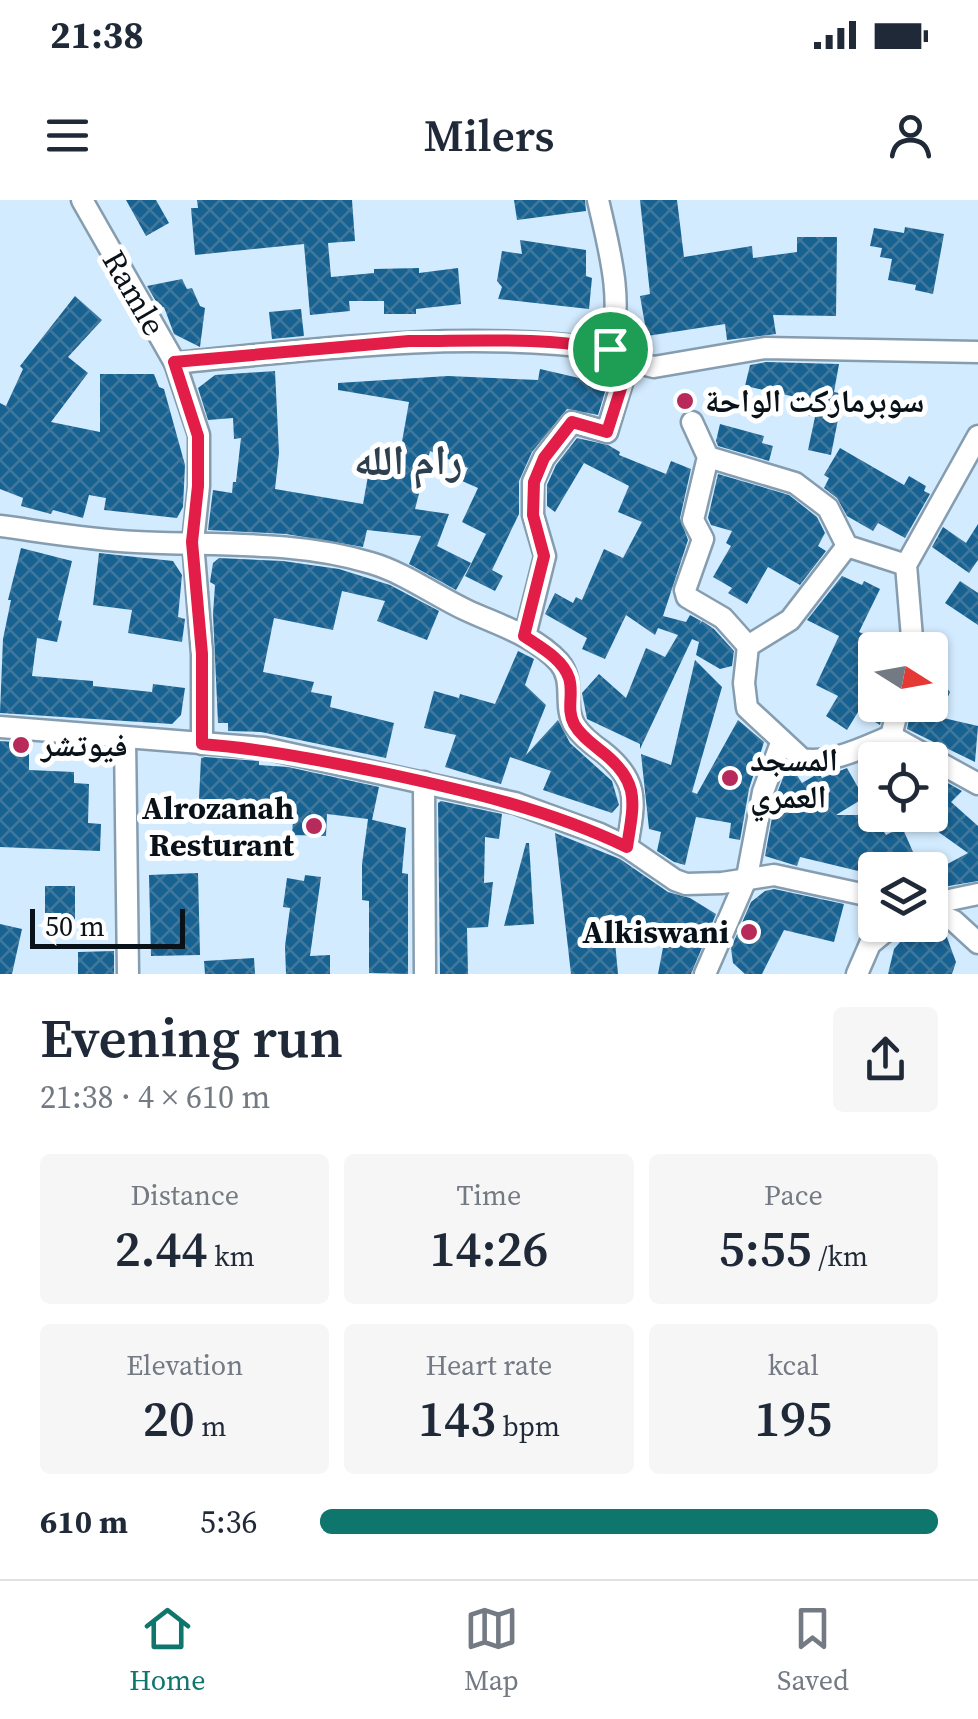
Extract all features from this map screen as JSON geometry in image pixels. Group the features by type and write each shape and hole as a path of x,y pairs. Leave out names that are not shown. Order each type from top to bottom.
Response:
{"street":[{"name":"Ramle","path":"82,200 174,362 198,436 192,542 202,654 202,744"},
{"path":"598,200 615,287 616,318 610,349"},
{"path":"174,362 409,341 547,343 610,349 642,365 666,366 764,348 976,354"},
{"path":"524,636 544,556 533,515 532,492 538,469 572,422 607,432 630,360"},
{"path":"692,422 708,456 693,520 702,539 685,590 687,597 736,629 748,646 744,683 747,708 802,760 814,762 892,736 978,784"},
{"path":"912,632 906,564 978,436"},
{"path":"708,456 795,483 828,508 846,546 906,564"},
{"path":"0,526 137,542 309,550 354,558 402,574 468,611 524,636 560,664 570,678 570,713 575,726 618,764 629,781 634,802 627,847"},
{"path":"748,646 790,620 804,606 846,546"},
{"path":"892,736 895,722"},
{"path":"0,727 264,748 515,803 627,847 654,868 686,884 722,884 746,877 798,878 858,893"},
{"path":"125,738 128,974"},
{"path":"712,970 746,877 763,792 782,743"},
{"path":"424,782 425,974"},
{"path":"948,902 978,894"},
{"path":"948,918 978,944"},
{"path":"857,974 872,942"}],"building":[{"path":"126,200 156,200 169,223 146,236"},
{"path":"197,200 352,200 355,241 328,243 331,277 374,273 374,269 419,268 419,273 458,268 461,304 416,309 416,314 384,314 384,301 349,301 350,311 310,315 304,244 195,255 191,208 198,208"},
{"path":"514,200 585,200 586,211 517,220"},
{"path":"640,200 677,200 684,257 752,246 753,258 797,252 797,237 837,237 836,316 773,315 776,334 727,340 725,324 647,336 640,296 650,294"},
{"path":"905,227 944,234 933,294 915,290 916,285 888,280 892,259 880,257 882,248 870,246 874,228 904,233"},
{"path":"520,240 586,250 586,276 592,278 589,309 498,299 502,251 522,254"},
{"path":"182,279 205,308 200,347 174,334 164,307 160,308 147,286"},
{"path":"75,296 102,320 68,357 88,373 51,422 100,432 100,374 154,374 159,387 164,389 185,465 183,507 177,518 104,510 106,498 89,495 83,518 53,510 51,514 21,506 23,498 0,489 0,403 6,406 23,369 20,366"},
{"path":"301,309 304,336 272,339 269,312"},
{"path":"582,363 605,364 612,369 598,415 567,409 532,452 519,481 519,514 492,570 503,576 495,591 465,576 486,534 462,522 478,488 462,481 468,468 430,451 415,509 449,514 437,546 471,563 456,590 409,564 421,536 367,530 363,547 286,534 208,530 213,490 232,493 236,482 241,438 234,439 233,418 208,420 198,388 215,375 275,371 279,453 275,489 363,504 373,448 400,453 409,402 338,390 338,383 448,376 538,380 540,369 579,378"},
{"path":"839,364 834,392 843,394 831,455 808,450 815,417 807,415 810,400 745,386 750,365"},
{"path":"720,424 764,436 762,443 773,446 769,461 718,446"},
{"path":"577,438 608,445 619,455 666,474 671,461 691,469 680,518 688,540 663,616 686,622 690,615 701,621 699,625 702,621 714,629 734,651 732,666 720,669 696,655 699,642 692,639 640,749 640,744 587,719 582,693 599,674 626,698 646,648 665,657 678,635 658,628 655,635 626,615 605,659 582,649 587,638 545,614 555,593 573,603 576,597 582,600 604,549 623,558 642,522 618,512 629,486 584,463 555,512 547,506 547,485 556,465"},
{"path":"840,448 904,485 909,476 926,486 924,491 930,494 905,538 878,523 873,531 847,516 837,498 824,488 829,478 824,475"},
{"path":"718,474 789,495 817,517 825,533 818,546 826,551 800,585 768,567 747,604 728,593 732,588 713,577 731,546 726,543 732,531 711,525 708,518"},
{"path":"978,524 978,560 969,573 932,547 943,527 966,543"},
{"path":"21,548 72,561 58,620 62,621 57,642 37,638 32,676 93,681 93,686 152,692 153,684 185,688 181,715 172,724 0,713 3,639"},
{"path":"99,553 173,561 182,575 178,617 185,619 182,642 128,633 132,610 93,605"},
{"path":"219,558 339,569 390,585 439,611 427,640 377,621 385,601 342,591 333,630 274,618 263,672 314,682 311,692 332,696 330,707 394,723 386,758 261,732 228,731 228,723 218,723 215,585 210,582 213,563"},
{"path":"842,576 880,589 858,632 858,712 847,730 826,716 838,696 816,685 839,636 807,620"},
{"path":"960,581 978,593 978,625 945,603"},
{"path":"518,651 534,659 525,685 546,705 526,755 558,720 570,743 612,781 619,805 612,813 543,790 551,771 510,757 501,784 445,767 456,735 424,728 434,691 495,704"},
{"path":"695,660 722,687 692,792 697,794 738,720 764,742 749,789 740,840 729,838 731,823 696,817 685,865 657,851 661,832 649,829 641,754 671,765"},
{"path":"948,719 978,726 975,762 948,749 948,742 934,742 907,729 908,722"},
{"path":"0,741 29,743 29,770 74,772 74,783 89,784 88,823 101,824 100,851 0,847"},
{"path":"201,758 259,761 259,765 288,767 379,787 372,820 406,828 402,873 408,874 408,974 369,973 369,901 362,900 368,819 327,814 326,836 292,835 294,807 272,802 199,799"},
{"path":"847,768 858,787 858,802 836,815 858,815 858,832 904,832 913,852 858,852 858,871 800,857 797,866 765,856 784,775 793,769 802,783 819,773 822,778"},
{"path":"948,783 962,791 951,802 978,826 978,881 948,886 948,864 968,853 938,832 948,832"},
{"path":"441,801 502,814 499,839 485,837 484,883 493,882 488,927 467,928 468,974 440,974"},
{"path":"555,833 620,859 668,892 690,898 716,914 691,974 658,974 665,937 615,942 618,974 571,974"},
{"path":"526,843 534,924 504,926"},
{"path":"198,873 200,955 151,956 149,875"},
{"path":"305,875 321,877 310,956 330,955 330,974 286,974 290,908 283,907 287,878 304,881"},
{"path":"45,886 75,886 75,923 45,923"},
{"path":"774,889 844,904 834,942 784,930 762,974 745,974 733,963 731,948 751,902"},
{"path":"0,924 22,929 12,974 0,974"},
{"path":"948,940 956,962 952,974 888,974 894,949 900,942"},
{"path":"114,951 114,974 78,974 78,952"},
{"path":"254,958 255,974 205,974 204,961"}],"place":[{"name":"سوبرماركت الواحة","path":"685,401"},
{"name":"فيوتشر","path":"21,745"},
{"name":"المسجد العمري","path":"730,778"},
{"name":"Alrozanah Resturant","path":"314,826"},
{"name":"Alkiswani","path":"749,932"}],"district":[{"name":"رام الله","path":"408,460"}],"route":[{"path":"409,341 547,343 610,349 630,360 607,432 572,422 544,458 534,482 533,515 543,546 544,565 524,636 560,664 570,678 570,713 575,726 618,764 629,781 634,802 627,847 515,803 264,748 202,744 202,654 192,542 198,436 174,362 409,341"}]}
